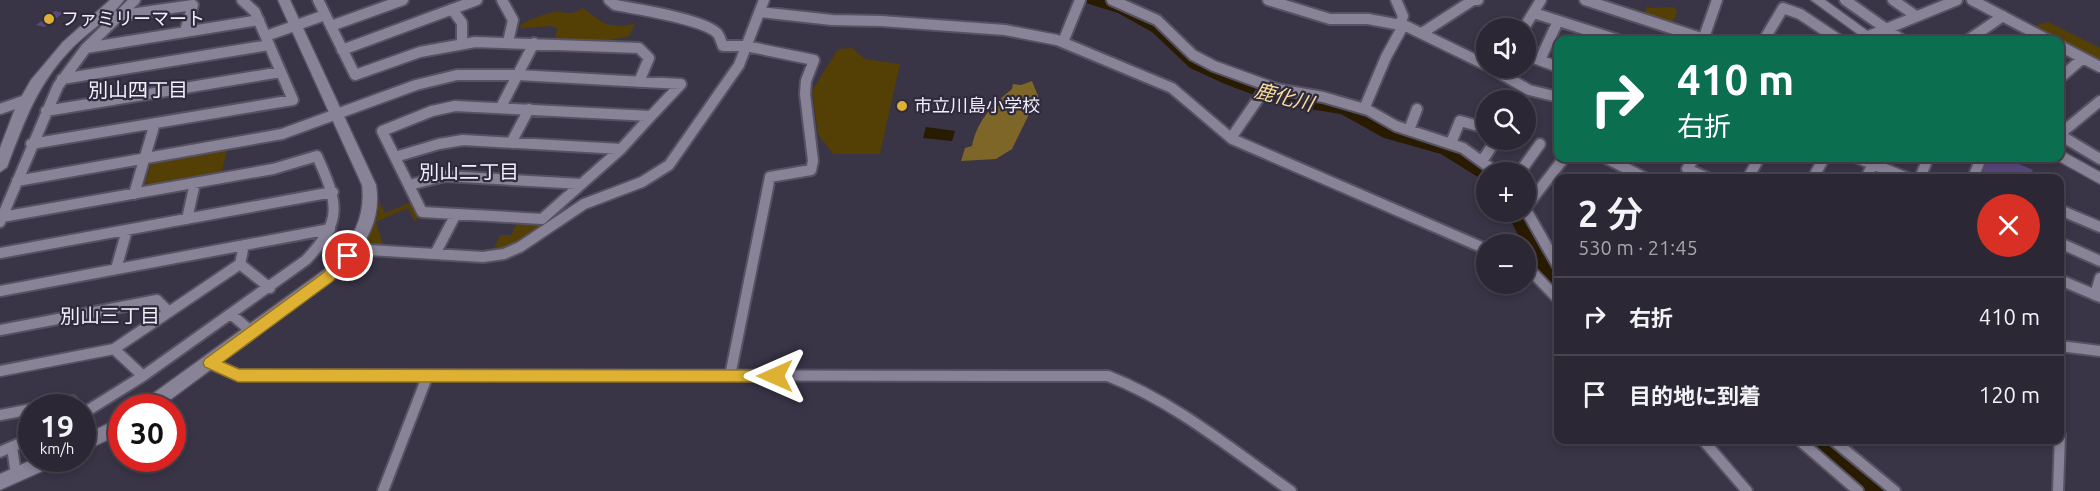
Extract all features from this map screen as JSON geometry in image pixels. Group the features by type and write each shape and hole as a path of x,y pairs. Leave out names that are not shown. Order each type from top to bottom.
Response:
{"street":[{"path":"0,166 26,100 40,76 63,48 117,0"},
{"path":"1,220 46,111 62,79 86,48 116,16 135,0"},
{"path":"32,144 292,100 259,20 252,7 242,0"},
{"path":"167,394 328,277 353,249 369,218 371,193 284,0"},
{"path":"330,0 319,2 354,76 412,54 462,43 508,42 639,48 649,58 639,82"},
{"path":"331,26 403,0"},
{"path":"342,50 477,0"},
{"path":"502,0 512,12 514,20 508,42"},
{"path":"609,0 615,5 648,11 712,29 718,34 723,46 746,46 789,53 814,60 806,81 805,94 813,161 811,170 770,177 730,376"},
{"path":"648,11 655,0"},
{"path":"353,249 483,257 504,254 520,247 584,204 642,182 664,169 675,158 739,65 764,0"},
{"path":"1112,0 1157,20 1202,61 1267,87 1323,97 1364,109 1388,123 1451,143 1482,161 1489,150"},
{"path":"1268,0 1330,19 1368,20 1402,26 1422,33 1476,60"},
{"path":"1364,109 1402,26 1403,16 1396,0"},
{"path":"1422,33 1473,0 1478,0"},
{"path":"1531,18 1541,0"},
{"path":"1585,0 1692,36"},
{"path":"1705,36 1718,0"},
{"path":"1817,0 1863,36"},
{"path":"1845,0 1896,36"},
{"path":"1893,0 1917,16"},
{"path":"1873,36 1957,0"},
{"path":"1972,0 2037,36"},
{"path":"1063,42 1079,2"},
{"path":"116,16 193,5 185,31"},
{"path":"1769,36 1783,8 1800,14 1833,36"},
{"path":"452,9 463,26 462,43"},
{"path":"760,12 840,21 881,21 1005,30 1063,42 1172,88 1231,138 1476,245"},
{"path":"1534,13 1605,36"},
{"path":"62,79 268,41 295,26 325,15"},
{"path":"1974,36 2003,16"},
{"path":"86,48 259,20"},
{"path":"1540,60 1558,21"},
{"path":"501,107 534,43"},
{"path":"2064,48 2100,67"},
{"path":"2064,75 2083,58"},
{"path":"1536,59 1554,65"},
{"path":"46,111 281,72"},
{"path":"17,181 282,134 416,85 442,78 474,74 518,75 681,84 621,149 542,219 422,212 380,131 446,108 501,107 651,116"},
{"path":"1508,78 1529,90 1554,96"},
{"path":"1231,138 1267,87"},
{"path":"0,109 26,100"},
{"path":"2064,131 2100,101"},
{"path":"511,143 529,109"},
{"path":"1409,130 1417,109"},
{"path":"1451,143 1460,121 1476,125"},
{"path":"134,194 155,123"},
{"path":"2064,136 2100,159"},
{"path":"395,157 447,142 621,149"},
{"path":"1527,162 1540,144"},
{"path":"1,220 281,167 317,156 333,192 336,209 330,229 314,253 232,315 143,376 96,404"},
{"path":"2064,157 2100,179"},
{"path":"1536,196 1561,162"},
{"path":"1614,162 1637,174"},
{"path":"1691,162 1687,169 1699,174"},
{"path":"1876,162 1899,174"},
{"path":"409,185 445,176 581,184"},
{"path":"187,219 195,183"},
{"path":"0,253 333,192"},
{"path":"2064,212 2100,226"},
{"path":"435,254 456,214"},
{"path":"1533,222 1554,259"},
{"path":"0,291 330,229"},
{"path":"116,269 127,230"},
{"path":"0,372 114,349 240,264 244,245"},
{"path":"2064,245 2100,261"},
{"path":"240,264 270,288"},
{"path":"1536,276 1554,295"},
{"path":"2064,282 2098,296 2100,278"},
{"path":"0,330 157,300 169,312"},
{"path":"232,315 252,332"},
{"path":"2064,346 2100,351"},
{"path":"114,349 143,376"},
{"path":"210,363 238,375 1108,376 1134,386 1163,402 1291,491"},
{"path":"383,491 427,377"},
{"path":"0,415 18,412"},
{"path":"0,452 18,444"},
{"path":"1706,444 1747,491"},
{"path":"1804,444 1858,491"},
{"path":"1838,444 1895,491"},
{"path":"2058,491 2061,444"},
{"path":"8,479 12,447"},
{"path":"8,479 23,472"}],"shaded area":[{"path":"1648,5 1649,8 1674,7 1677,12 1672,26 1643,16"},
{"path":"583,8 606,24 617,26 635,24 629,36 597,43 553,41 558,29 551,26 520,28 521,24 542,15 555,12 571,13"},
{"path":"2048,22 2100,48 2100,65 2064,45 2064,36 2047,36 2030,27"},
{"path":"852,48 865,59 900,64 880,154 833,154 818,134 812,91 838,49"},
{"path":"1032,81 1038,96 1012,149 996,159 961,161 965,148 972,146 982,121 992,107 1012,89 1013,84 1021,85"},
{"path":"926,127 955,131 952,141 923,138"},
{"path":"228,146 221,175 144,187 152,161"},
{"path":"379,201 385,213 412,202 419,215 415,222 408,208 376,222 384,247 370,245 367,239 378,214"},
{"path":"518,221 542,222 520,243 492,252 500,235 511,235"}],"building":[{"name":"ファミリーマート","path":"55,11 63,13 45,27 36,25"},
{"path":"1987,162 2014,162 2033,170 2031,174 1987,174 1983,172"}],"waterway":[{"name":"鹿化川","path":"1090,0 1122,10 1157,29 1195,65 1230,81 1278,99 1344,110 1389,134 1446,150 1476,170"},
{"name":"鹿化川","path":"1518,222 1537,256 1554,278"},
{"name":"鹿化川","path":"1821,444 1875,491"}],"place":[{"name":"ファミリーマート","path":"49,19"},
{"name":"市立川島小学校","path":"902,106"}],"district":[{"name":"別山四丁目","path":"138,90"},
{"name":"別山二丁目","path":"469,172"},
{"name":"別山三丁目","path":"110,316"}],"route":[{"path":"348,256 328,277 210,363 238,375 775,376"}]}
